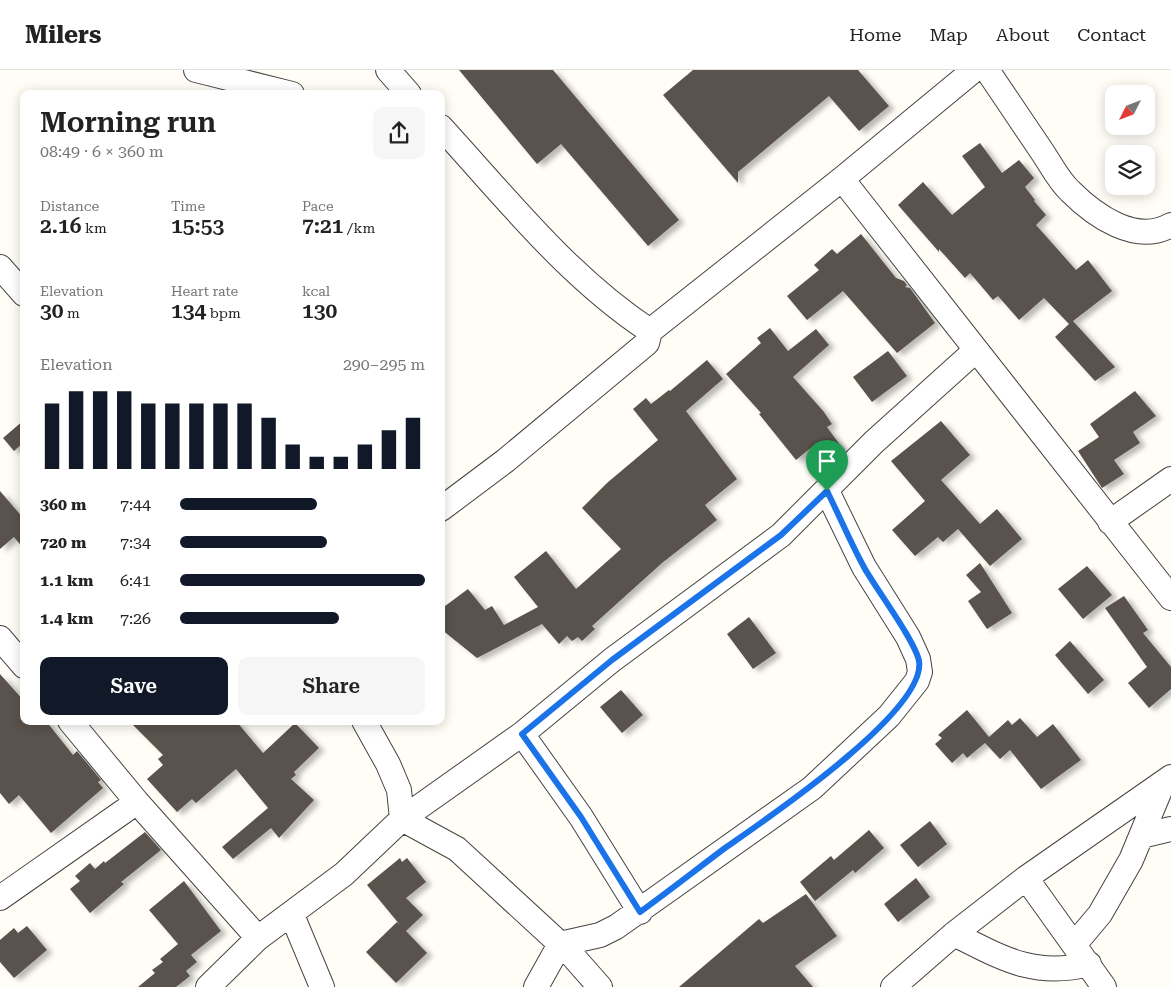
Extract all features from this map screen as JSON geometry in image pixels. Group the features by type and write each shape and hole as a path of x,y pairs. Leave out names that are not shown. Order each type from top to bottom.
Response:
{"street":[{"path":"196,70 276,90"},
{"path":"388,70 406,90"},
{"path":"987,70 1069,190 1095,211 1121,227 1144,234 1162,230 1171,225"},
{"path":"445,506 506,461 647,343 650,331 842,179 963,74"},
{"path":"445,131 542,239 584,281 618,310 650,331"},
{"path":"842,179 975,351 1171,598"},
{"path":"0,267 20,290"},
{"path":"208,987 258,938 292,915 344,874 402,819 522,734 612,660 781,535 880,436 975,351"},
{"path":"1110,522 1171,479"},
{"path":"536,987 560,944 600,935 640,912 812,788 889,716 917,681 920,672 918,659 908,637 864,567 827,491"},
{"path":"0,638 20,661"},
{"path":"73,725 137,802 258,938"},
{"path":"366,725 388,764 399,790 402,819"},
{"path":"522,734 581,817 640,912"},
{"path":"1074,945 1100,914 1131,860 1167,780"},
{"path":"893,987 954,934 1026,878 1167,780"},
{"path":"0,898 137,802"},
{"path":"402,819 457,849 560,944 600,987"},
{"path":"1141,836 1171,829"},
{"path":"1026,878 1104,987"},
{"path":"292,915 322,987"},
{"path":"954,934 998,956 1031,968 1066,970 1089,964"}],"building":[{"path":"459,70 553,70 679,220 648,246 561,144 537,164"},
{"path":"693,70 858,70 889,106 859,131 829,96 738,172 738,183 663,95"},
{"path":"980,143 1002,173 1019,160 1034,178 1025,187 1046,215 1036,225 1076,270 1088,260 1112,291 1073,321 1115,367 1095,381 1055,337 1069,324 1044,298 1019,320 998,296 993,300 970,273 965,278 939,249 939,252 898,205 923,182 952,215 985,187 962,156"},
{"path":"861,234 896,278 904,281 907,285 905,287 910,288 935,323 897,353 843,291 807,320 787,296 819,270 814,265 832,249 837,254"},
{"path":"770,328 788,351 816,329 829,345 793,377 824,412 832,424 827,427 843,449 825,462 813,446 796,460 759,414 761,413 726,374 761,343 757,338"},
{"path":"888,351 907,376 872,402 853,377"},
{"path":"707,360 723,379 686,411 737,479 705,505 717,520 662,563 592,626 595,629 582,641 578,637 572,641 567,636 559,644 542,624 477,658 445,632 445,606 468,589 485,610 492,606 504,625 538,607 514,577 546,551 576,589 621,549 582,508 607,483 658,440 633,409 646,398 651,404 670,391"},
{"path":"1135,391 1156,416 1133,432 1140,443 1114,460 1124,474 1102,488 1078,451 1099,437 1090,424"},
{"path":"941,421 970,455 941,480 980,524 997,509 1022,539 990,566 958,529 943,542 938,537 915,556 892,530 925,501 891,461"},
{"path":"20,423 20,446 14,451 3,438"},
{"path":"0,491 20,514 20,544 14,537 0,549"},
{"path":"980,563 1012,613 987,629 968,601 981,592 966,575"},
{"path":"1087,566 1112,595 1083,619 1058,589"},
{"path":"1124,596 1148,630 1143,633 1171,667 1171,689 1149,708 1128,683 1147,667 1105,608"},
{"path":"749,617 776,653 753,669 727,634"},
{"path":"1070,641 1104,680 1088,694 1055,655"},
{"path":"0,674 20,696 20,725 49,725 73,755 77,751 101,780 98,782 103,788 51,833 19,795 9,804 0,793"},
{"path":"621,690 643,715 622,733 600,707"},
{"path":"967,710 989,737 1008,720 1012,725 1020,718 1037,737 1053,724 1081,760 1041,789 1010,750 1000,759 985,743 967,758 963,753 952,763 935,744 942,738 938,735"},
{"path":"133,725 239,725 263,753 293,725 297,725 319,748 294,772 296,775 291,779 314,800 279,838 271,828 233,859 222,847 268,808 236,769 196,803 192,799 177,812 147,779 163,765 158,759 163,755"},
{"path":"930,821 947,844 918,867 900,845"},
{"path":"869,830 884,848 855,873 853,870 815,901 800,882 831,856 834,860"},
{"path":"145,832 161,850 121,882 124,884 90,913 70,889 80,881 75,876 90,863 95,869 104,861 105,863"},
{"path":"400,858 402,862 407,858 426,882 406,898 423,915 406,931 427,953 396,983 366,952 397,922 400,925 367,885"},
{"path":"916,878 930,897 898,922 884,904"},
{"path":"184,881 221,931 191,955 197,962 186,971 190,976 176,987 138,987 155,973 152,970 163,962 160,959 178,944 149,910"},
{"path":"806,894 837,936 795,966 813,987 679,987 759,919 763,923"},
{"path":"27,926 47,950 14,978 0,962 0,940 14,928 18,933"}],"route":[{"path":"827,491 864,567 908,637 918,659 920,672 917,681 889,716 812,788 724,849 640,912 552,773 522,734 612,660 781,535 827,491"}]}
